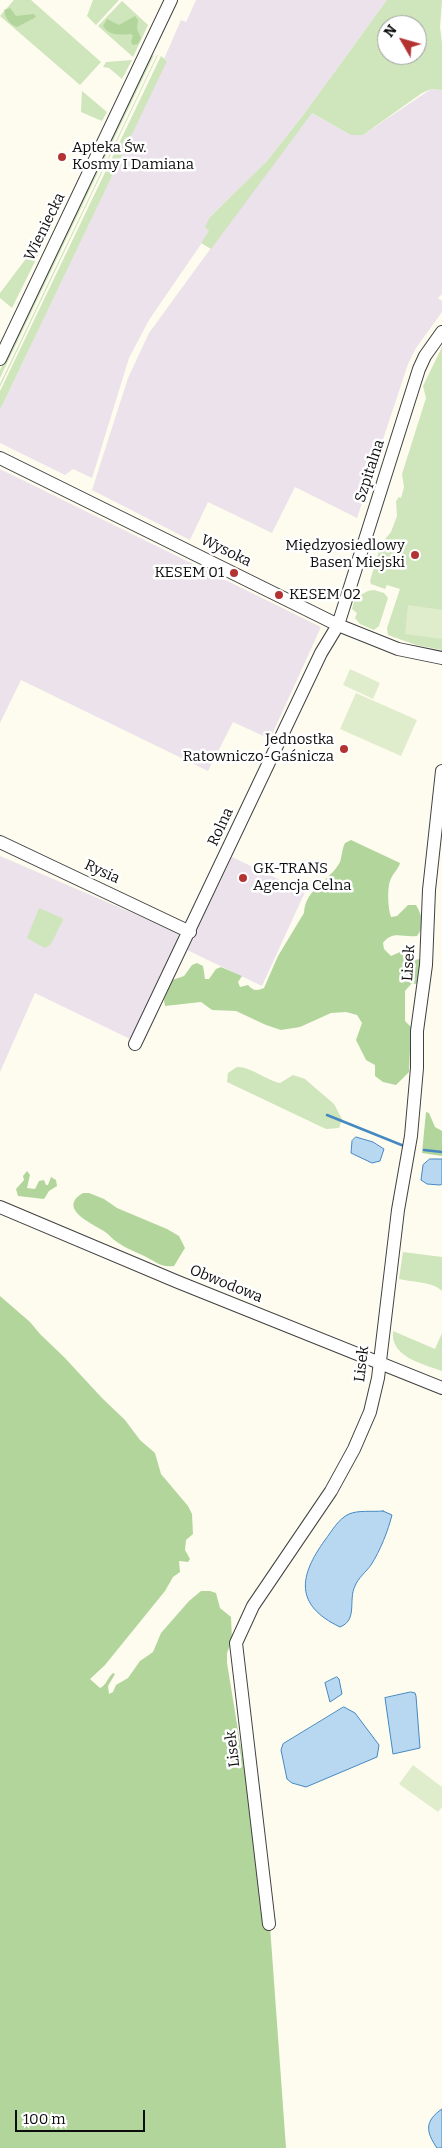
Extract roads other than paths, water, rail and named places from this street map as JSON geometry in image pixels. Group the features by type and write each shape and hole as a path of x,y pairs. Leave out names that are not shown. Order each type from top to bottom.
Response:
{"street":[{"name":"Wieniecka","path":"0,359 171,0"},
{"name":"Szpitalna","path":"338,625 419,369 425,356 442,332"},
{"name":"Wysoka","path":"0,458 338,625 390,647 442,658"},
{"name":"Rolna","path":"135,1044 321,654 338,625"},
{"name":"Lisek","path":"270,1924 236,1643 253,1606 331,1491 370,1412 380,1362 398,1210 411,1136 418,1068 417,1031 426,965 429,890 442,771"},
{"name":"Rysia","path":"0,842 190,932"},
{"name":"Obwodowa","path":"0,1207 187,1286 442,1388"}],"water":[{"path":"356,1137 373,1142 384,1149 380,1161 372,1163 351,1153 352,1141"},
{"path":"430,1159 442,1159 442,1184 440,1185 427,1184 421,1180 423,1165"},
{"path":"383,1511 392,1515 386,1534 378,1554 356,1583 353,1591 351,1615 346,1624 340,1627 325,1618 308,1599 306,1578 310,1566 325,1540 345,1516 357,1512"},
{"path":"337,1677 342,1694 330,1702 325,1683"},
{"path":"411,1692 415,1693 416,1696 420,1748 393,1754 385,1698"},
{"path":"344,1707 355,1713 379,1745 377,1757 306,1787 292,1783 287,1779 281,1750 283,1744"},
{"path":"442,2109 442,2148 437,2148 429,2132 429,2127 432,2118"}],"waterway":[{"path":"327,1115 404,1146"},
{"path":"424,1150 442,1152"}],"place":[{"name":"Apteka Św. Kosmy I Damiana","path":"62,157"},
{"name":"Międzyosiedlowy Basen Miejski","path":"415,555"},
{"name":"KESEM 01","path":"234,573"},
{"name":"KESEM 02","path":"279,595"},
{"name":"Jednostka Ratowniczo-Gaśnicza","path":"344,749"},
{"name":"GK-TRANS Agencja Celna","path":"243,878"}]}
